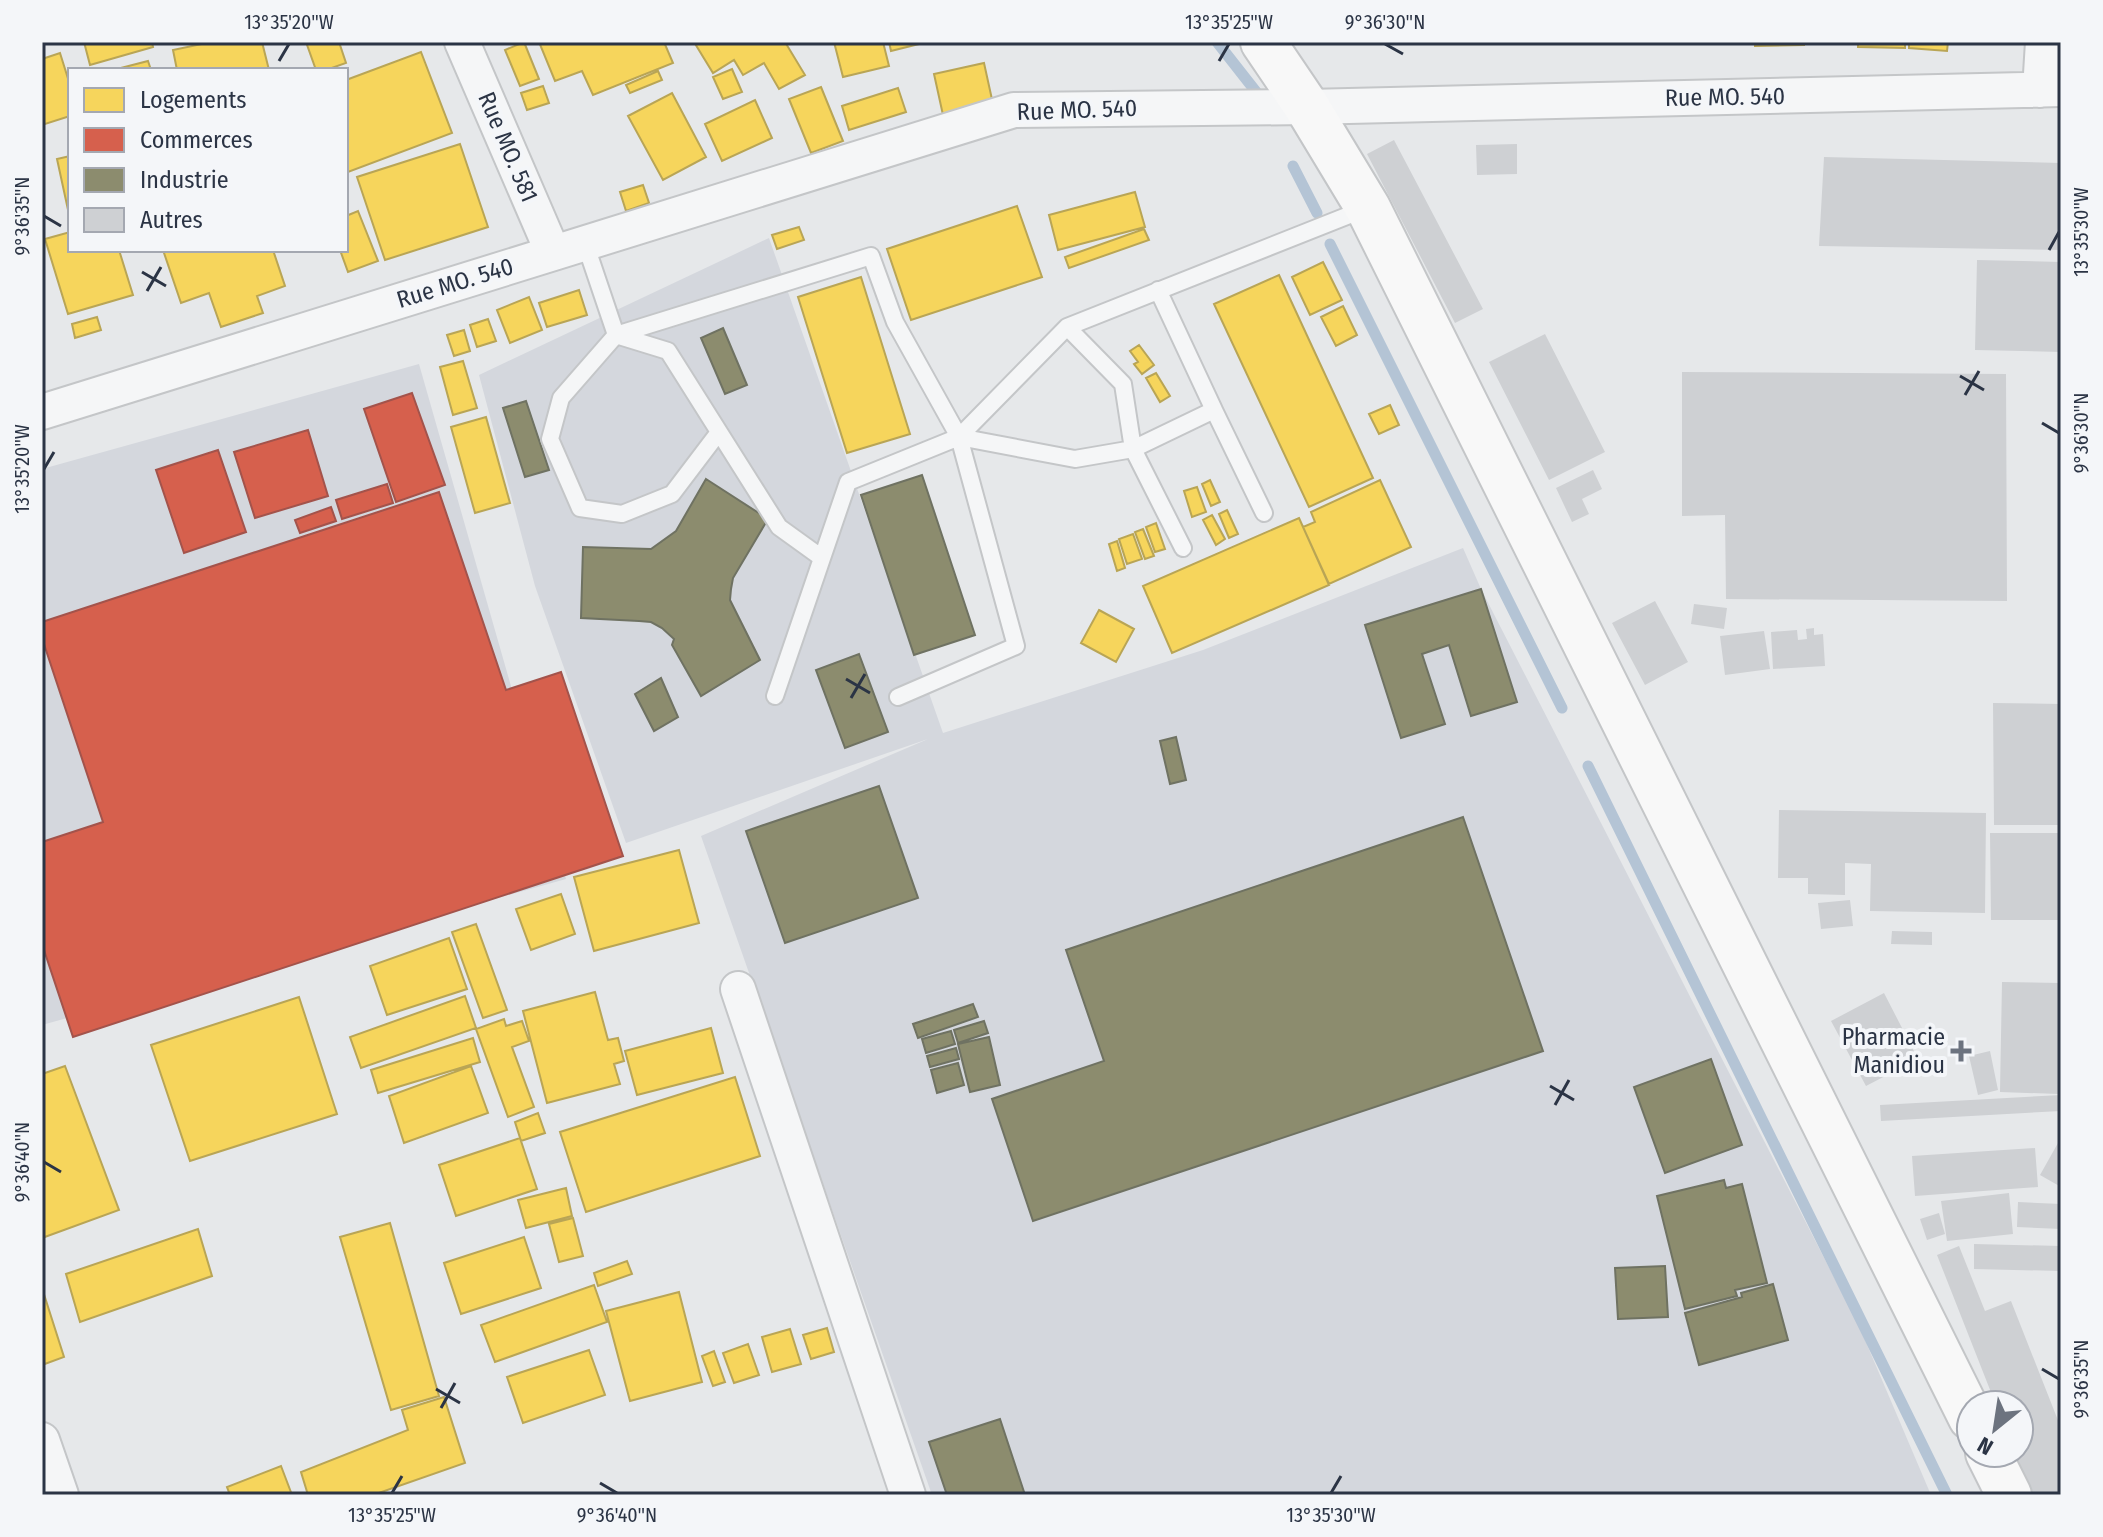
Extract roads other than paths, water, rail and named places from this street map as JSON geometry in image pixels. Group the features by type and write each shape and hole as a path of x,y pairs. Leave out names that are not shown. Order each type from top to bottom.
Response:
{"street":[{"name":"Rue MO. 581","path":"462,42 569,248"},
{"path":"1263,42 1307,107 1368,208 1957,1389"},
{"path":"2043,42 2050,90"},
{"name":"Rue MO. 540","path":"42,412 1014,110 1307,107 2050,90"},
{"path":"738,989 908,1495"},
{"path":"42,1440 61,1495"},
{"path":"1996,1469 2009,1495"}],"lane":[{"path":"775,696 848,482 959,437 1067,327 1368,208"},
{"path":"569,248 616,335 668,351 779,527 822,558"},
{"path":"719,432 672,494 622,514 580,508 550,439 561,398 616,335 871,256 895,322 959,437 1016,646 898,697"},
{"path":"1158,290 1264,513"},
{"path":"1067,327 1123,384 1133,449 1183,548"},
{"path":"959,437 1075,459 1133,449 1214,410"}],"waterway":[{"path":"1217,42 1257,93"},
{"path":"1293,166 1317,213"},
{"path":"1330,244 1562,708"},
{"path":"1588,766 1947,1495"}],"place":[{"name":"Pharmacie Manidiou","path":"1961,1051"}]}
